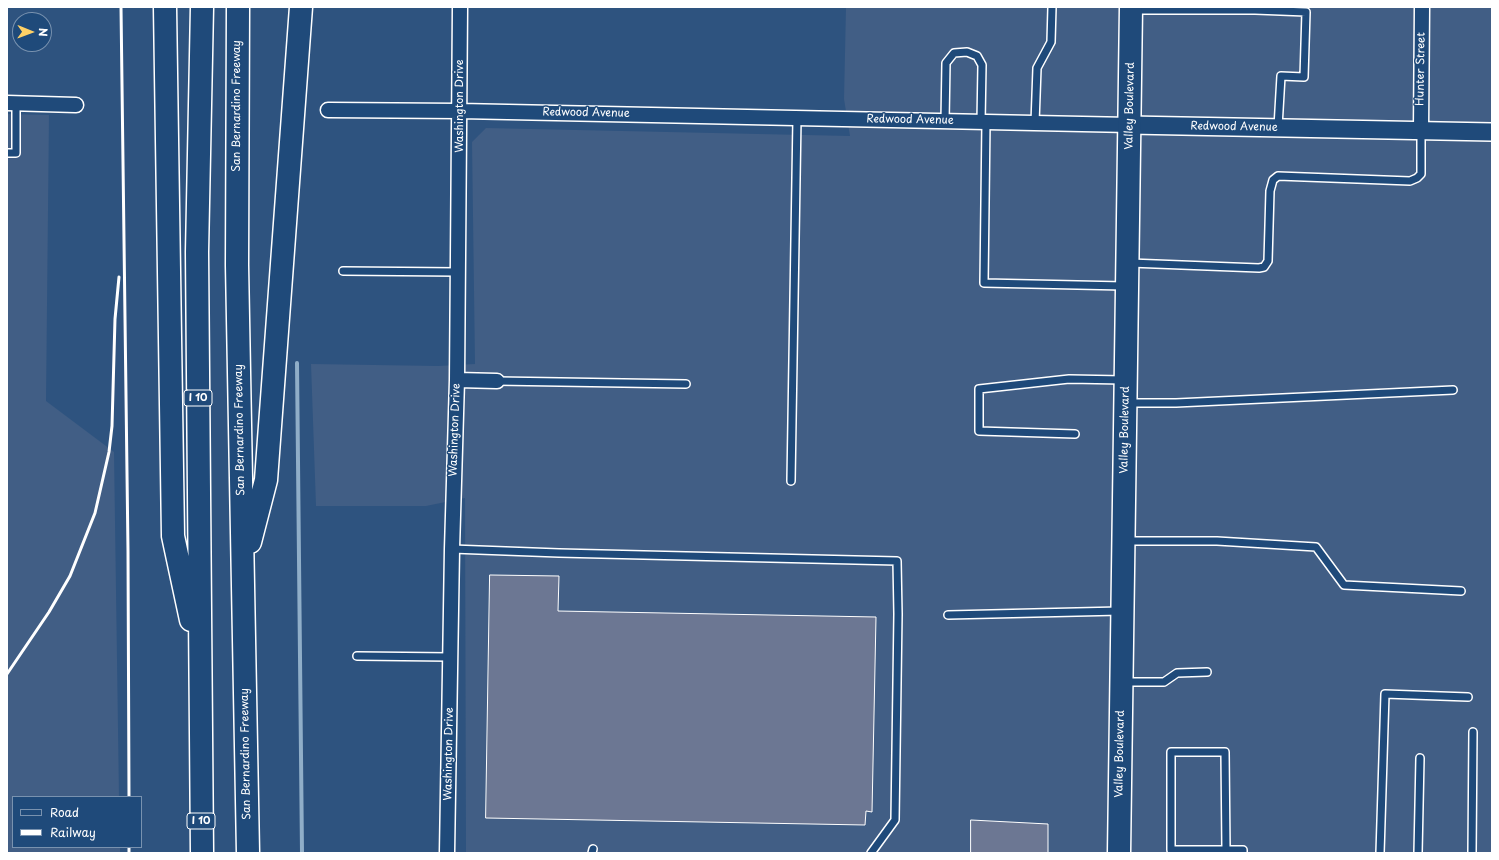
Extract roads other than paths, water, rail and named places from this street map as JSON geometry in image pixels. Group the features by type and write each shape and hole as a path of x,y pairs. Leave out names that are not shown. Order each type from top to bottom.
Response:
{"main road":[{"path":"165,7 173,536 200,665"},
{"name":"I 10","path":"202,7 197,252 202,853"},
{"name":"San Bernardino Freeway","path":"238,7 237,265 248,853"},
{"path":"243,570 266,480 301,7"},
{"name":"Valley Boulevard","path":"1119,853 1131,8"}],"street":[{"name":"Washington Drive","path":"447,853 452,549 457,380 460,7"},
{"name":"Hunter Street","path":"1421,130 1422,7"},
{"path":"12,104 76,105"},
{"name":"Redwood Avenue","path":"328,110 460,111 1492,132"},
{"path":"457,380 497,381"}],"lane":[{"path":"1035,123 1037,68 1051,42 1052,7"},
{"path":"1131,8 1306,12 1304,77 1281,76 1278,127"},
{"path":"945,121 946,63 954,53 967,52 977,56 982,65 984,122 984,283 1127,286"},
{"path":"7,153 16,153 12,104"},
{"path":"791,481 797,118"},
{"path":"1128,263 1264,267 1268,261 1270,190 1273,180 1278,176 1410,180 1417,178 1421,174 1421,130"},
{"path":"343,271 458,272"},
{"path":"1075,434 979,431 979,389 1069,379 1126,380"},
{"path":"497,381 686,384"},
{"path":"1126,403 1184,402 1454,390"},
{"path":"1124,540 1217,541 1316,547 1344,585 1461,591"},
{"path":"452,549 897,561 898,614 895,820 871,853"},
{"path":"948,615 1122,611"},
{"path":"357,656 450,657"},
{"path":"1122,682 1164,682 1177,673 1207,672"},
{"path":"1380,853 1385,694 1468,697"},
{"path":"1472,853 1473,732"},
{"path":"1226,850 1225,752 1170,752 1171,850 1226,850 1243,850 1243,853"},
{"path":"1418,853 1420,758"}],"waterway":[{"path":"297,363 302,853"}],"railway":[{"path":"121,7 128,551 129,796"},
{"path":"7,674 49,612 70,576 95,513 109,452 112,426 115,319 119,277"},
{"path":"129,848 129,853"}]}
